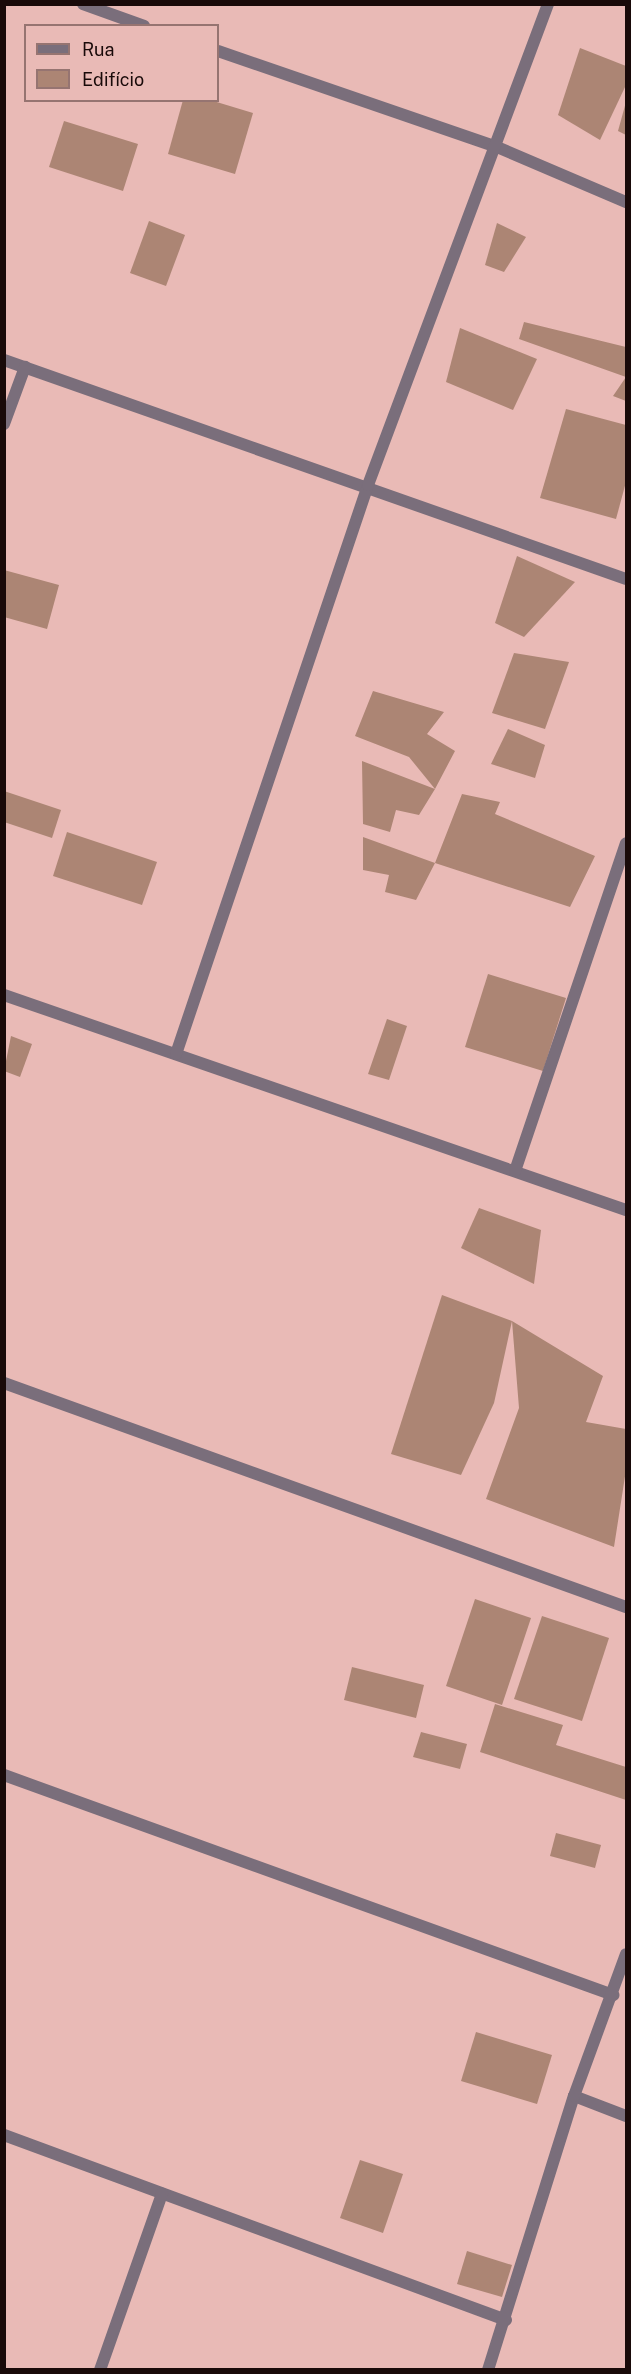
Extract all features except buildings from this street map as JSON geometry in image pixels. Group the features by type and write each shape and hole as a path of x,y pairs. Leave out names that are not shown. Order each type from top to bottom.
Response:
{"street":[{"path":"83,4 138,24"},
{"path":"176,1054 368,485 497,147 548,4"},
{"path":"219,51 497,147 627,202"},
{"path":"4,360 368,485 627,579"},
{"path":"4,424 25,367"},
{"path":"515,1171 627,843"},
{"path":"4,994 627,1210"},
{"path":"4,1383 627,1607"},
{"path":"4,1775 613,1995"},
{"path":"488,2370 506,2320 574,2096 627,1954"},
{"path":"574,2096 627,2116"},
{"path":"4,2135 506,2320"},
{"path":"100,2370 162,2194"}]}
